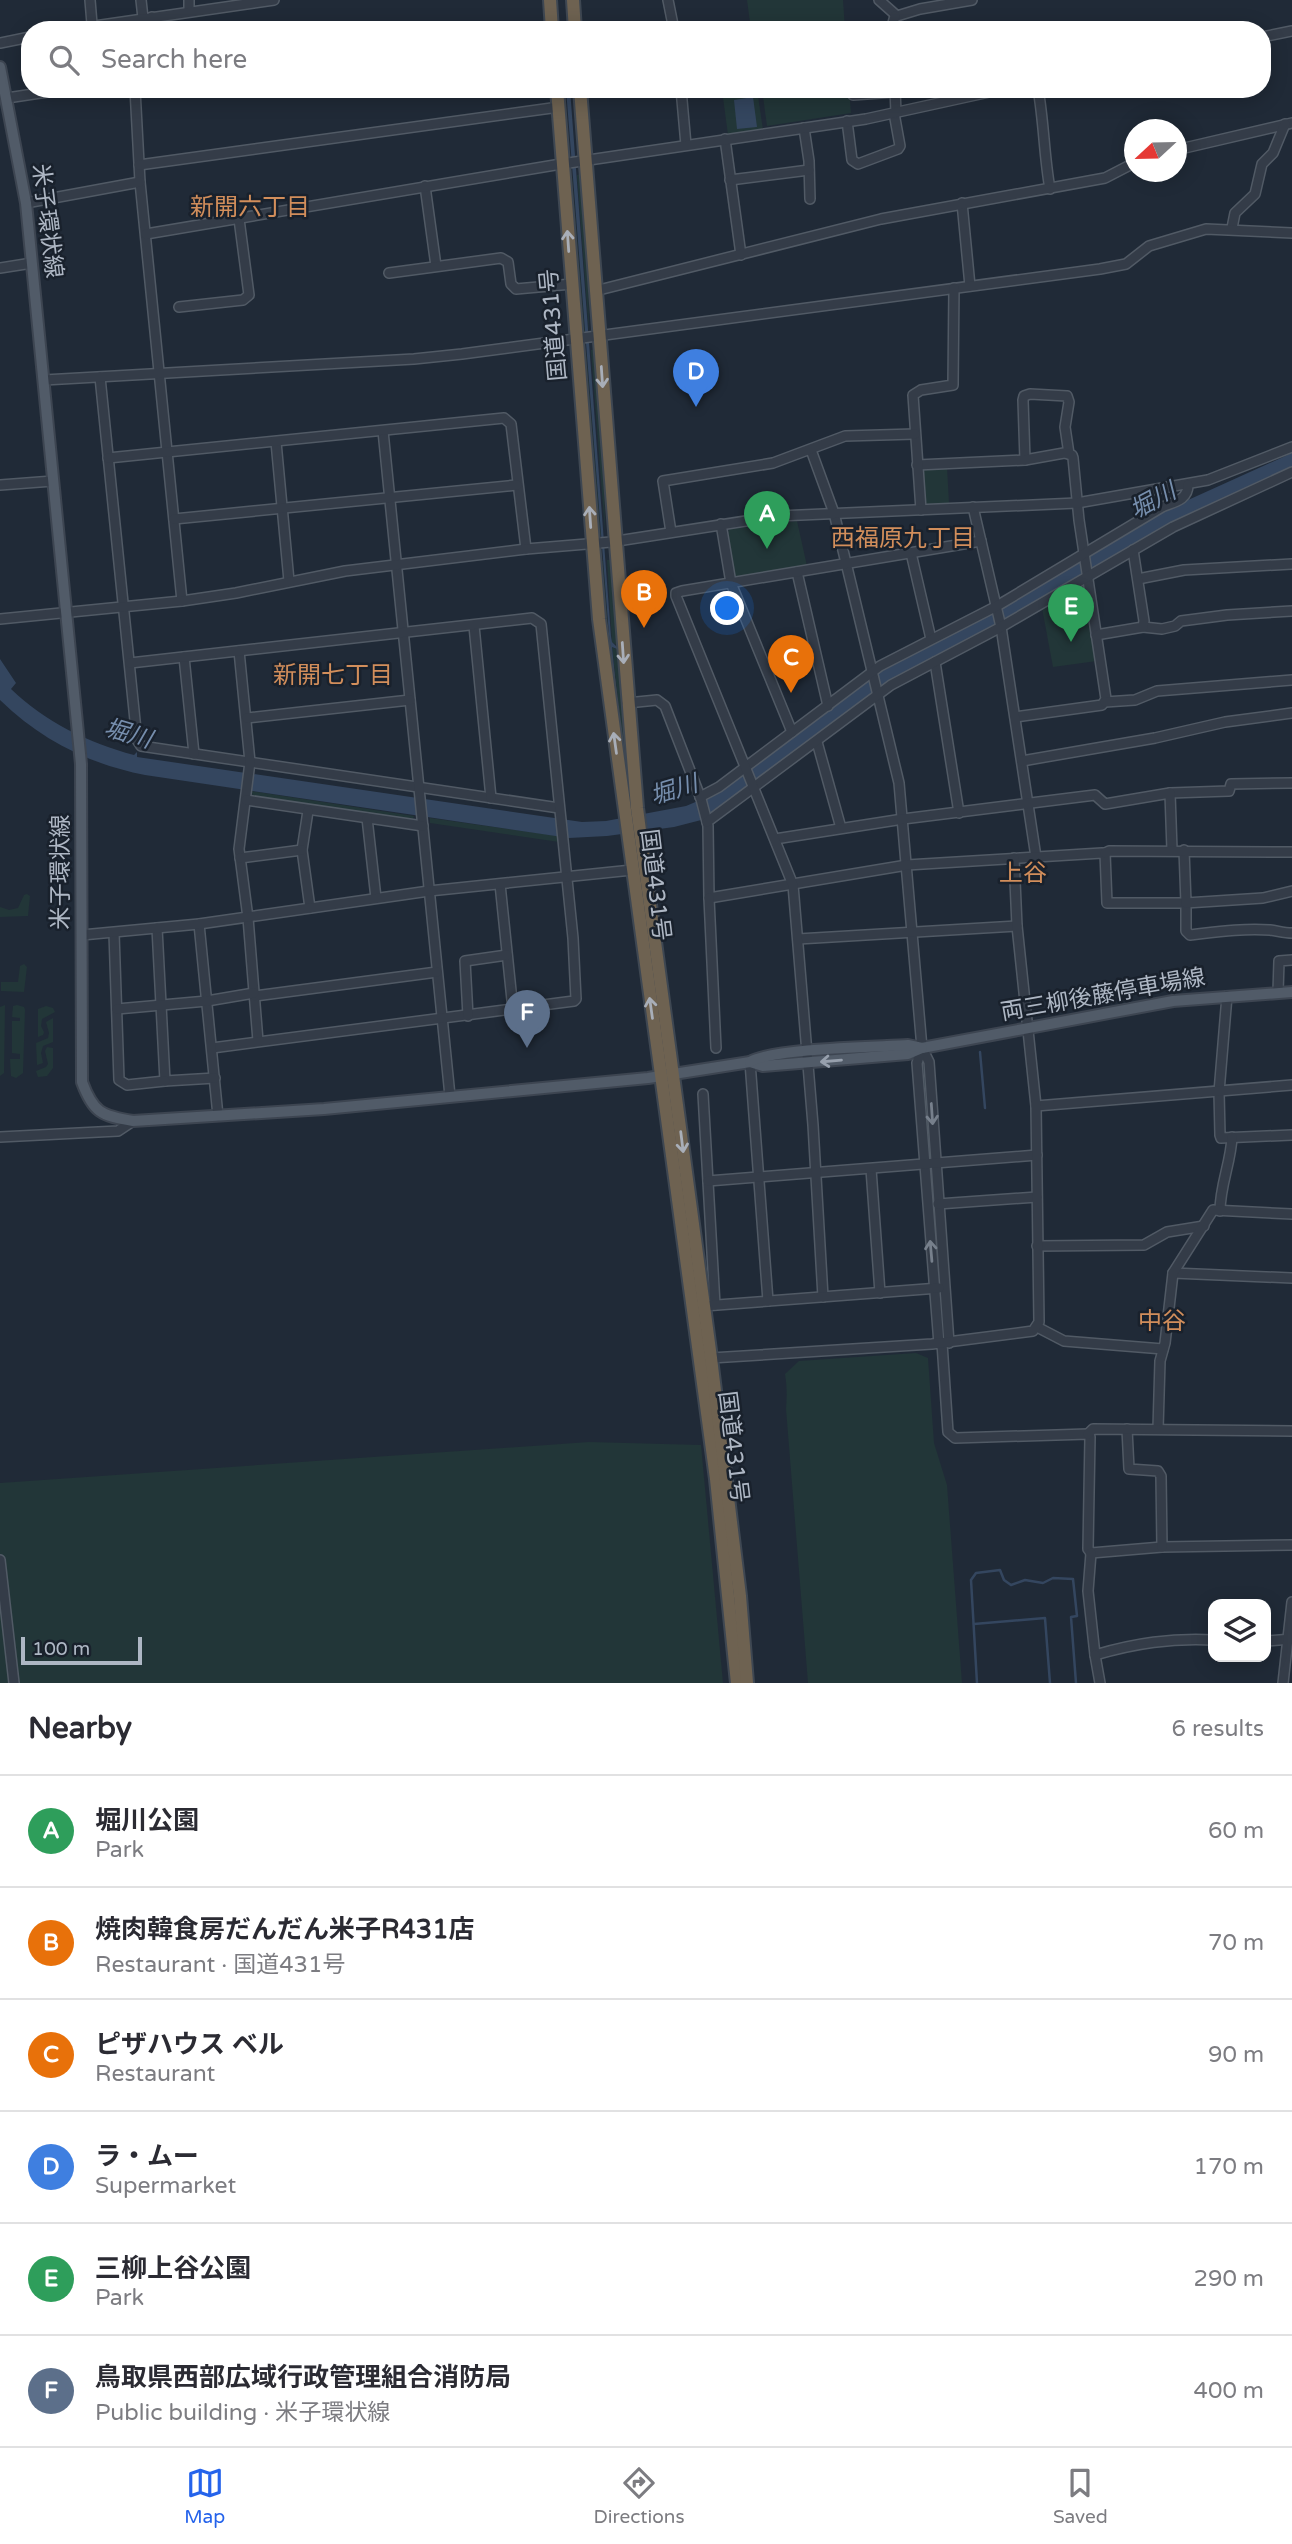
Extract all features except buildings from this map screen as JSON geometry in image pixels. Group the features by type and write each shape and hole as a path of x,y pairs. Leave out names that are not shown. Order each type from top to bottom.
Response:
{"highway":[{"path":"550,0 551,21"},
{"path":"573,0 574,21"},
{"name":"国道431号","path":"558,98 601,631 631,809"},
{"name":"国道431号","path":"580,98 596,337 627,703 631,809 714,1466 737,1683"},
{"name":"国道431号","path":"634,839 632,870 666,1075 709,1305 711,1358 747,1683"}],"main road":[{"name":"米子環状線","path":"0,67 7,98 5,122 26,203 80,764 82,1082 88,1099 110,1118 133,1121 324,1108 666,1075"},
{"name":"両三柳後藤停車場線","path":"666,1075 750,1062 763,1066 807,1058 908,1054 922,1048 1159,1003 1292,992"}],"street":[{"path":"90,0 92,21"},
{"path":"141,0 149,21"},
{"path":"189,0 190,11"},
{"path":"116,21 274,0"},
{"path":"668,0 672,21"},
{"path":"879,0 895,16"},
{"path":"895,16 972,0"},
{"path":"894,21 895,16"},
{"path":"1271,35 1292,31"},
{"path":"0,43 21,39"},
{"path":"7,98 21,96"},
{"path":"135,98 140,182 182,601"},
{"path":"682,98 686,145"},
{"path":"847,121 852,160 855,163 863,163 898,149 900,146 895,98"},
{"path":"146,234 425,186 847,121 962,98"},
{"path":"1040,98 1050,189"},
{"path":"139,165 559,107"},
{"path":"1187,148 1289,124"},
{"path":"1233,228 1237,211 1255,194 1262,164 1273,153 1289,124"},
{"path":"804,128 810,199"},
{"path":"725,139 741,255"},
{"path":"595,291 881,219 1050,189 1105,177 1124,168"},
{"path":"730,180 809,170"},
{"path":"26,203 140,182"},
{"path":"425,186 436,266"},
{"path":"962,203 970,286"},
{"path":"179,307 243,300 249,295 239,219"},
{"path":"44,380 414,359 596,337 1122,265 1149,246 1206,229 1233,228 1292,233"},
{"path":"389,273 501,258 508,262 511,284 516,289 572,284"},
{"path":"0,268 32,263"},
{"path":"921,510 915,393 954,382 954,288"},
{"path":"100,377 139,743 145,747 194,754 250,767 420,792 491,798 560,812"},
{"path":"1025,460 1024,396 1067,396 1069,410 1065,426 1069,454 1073,458 1105,702"},
{"path":"108,458 508,419 511,424 526,549"},
{"path":"383,431 450,1096"},
{"path":"671,532 663,481 772,463 845,436 915,434"},
{"path":"276,442 289,581"},
{"path":"0,619 182,601 345,571 526,549 613,542 778,516 1077,503 1188,485 1227,474 1292,447"},
{"path":"811,450 834,513 899,783 922,1048 929,1062 938,1204 939,1288"},
{"path":"917,465 1025,460 1069,454"},
{"path":"707,821 753,790 891,685 1001,628 1173,527 1292,472"},
{"path":"0,485 53,481"},
{"path":"174,519 517,485"},
{"path":"700,798 719,787 873,671 1084,557 1162,507 1183,498 1188,491 1188,485"},
{"path":"973,507 1001,628 1036,857"},
{"path":"722,524 731,583 792,732"},
{"path":"823,1297 793,884 676,596 678,592 981,541"},
{"path":"1133,550 1143,627"},
{"path":"911,553 931,639"},
{"path":"1138,579 1184,570 1292,564"},
{"path":"797,572 828,706"},
{"path":"1097,635 1143,627 1162,629 1175,626 1181,621 1227,615 1292,611"},
{"path":"130,663 532,618 541,624 567,878 576,999 570,1003 212,1048"},
{"path":"474,626 491,798"},
{"path":"239,651 250,767 239,849 248,918 258,1041"},
{"path":"184,657 194,754"},
{"path":"935,662 959,813"},
{"path":"1015,717 1102,705 1105,702 1135,701 1157,691 1292,680"},
{"path":"247,718 410,699"},
{"path":"627,703 657,700 664,703 707,821 716,1048"},
{"path":"1022,761 1155,738 1249,718 1292,713"},
{"path":"817,741 841,828"},
{"path":"775,839 903,819 1095,795 1105,804 1170,793 1229,791 1231,784 1292,783"},
{"path":"1170,793 1172,850"},
{"path":"246,796 308,811 423,824"},
{"path":"308,811 302,849 310,908"},
{"path":"367,818 376,898"},
{"path":"240,858 302,849"},
{"path":"1185,850 1185,931 1190,935 1273,930 1292,933"},
{"path":"709,898 907,865 1109,851 1292,852"},
{"path":"1105,853 1107,903 1186,903 1263,898 1292,891"},
{"path":"1013,858 1017,926 1036,1106 1037,1328"},
{"path":"82,935 199,925 429,891 632,870"},
{"path":"500,884 513,1010"},
{"path":"199,925 218,1116"},
{"path":"799,939 1017,926"},
{"path":"157,928 165,1081"},
{"path":"114,933 119,1080 127,1084 215,1078"},
{"path":"468,1016 465,961 507,955"},
{"path":"1278,992 1279,961 1292,960"},
{"path":"117,1009 207,1001 437,972"},
{"path":"1227,996 1219,1091 1221,1138 1292,1135"},
{"path":"922,1048 917,1063 944,1343 948,1432 955,1438 1088,1433 1093,1429 1292,1431"},
{"path":"750,1062 768,1301"},
{"path":"1036,1106 1292,1086"},
{"path":"703,1094 708,1181 709,1305 939,1288"},
{"path":"0,1137 118,1131 133,1121"},
{"path":"1220,1211 1221,1189 1231,1156 1232,1137"},
{"path":"708,1181 1037,1155"},
{"path":"871,1169 880,1293"},
{"path":"938,1204 1037,1197"},
{"path":"1158,1429 1160,1361 1173,1273 1213,1210 1292,1214"},
{"path":"1037,1246 1144,1245 1167,1232 1204,1226"},
{"path":"1173,1273 1292,1278"},
{"path":"711,1358 944,1343 1033,1331 1037,1328"},
{"path":"1037,1328 1064,1341 1163,1349"},
{"path":"1127,1429 1129,1469 1158,1471 1161,1476 1162,1547"},
{"path":"1088,1433 1088,1549 1091,1553 1088,1591 1100,1683"},
{"path":"1091,1553 1162,1547 1292,1545"},
{"path":"0,1560 14,1683"},
{"path":"1283,1683 1292,1602"},
{"path":"1271,1641 1290,1639"},
{"path":"1096,1656 1131,1644 1208,1640"}],"green space":[{"path":"747,0 843,0 844,21 750,21"},
{"path":"723,98 758,98 763,130 728,135"},
{"path":"763,98 850,98 851,113 767,126"},
{"path":"581,174 588,261 589,332 577,175"},
{"path":"571,176 585,333 580,330 573,248"},
{"path":"586,350 601,535 598,534 587,424"},
{"path":"591,350 595,350 604,460 605,532"},
{"path":"947,467 949,503 928,504 924,501 921,471 924,468"},
{"path":"797,521 807,566 738,577 734,574 728,532 730,529"},
{"path":"607,560 611,560 618,646 612,642"},
{"path":"601,561 630,807 612,647 618,650 632,808 630,808 605,635"},
{"path":"1081,584 1085,586 1097,661 1053,667 1042,608"},
{"path":"251,791 414,816 412,821 254,798"},
{"path":"430,818 559,836 559,842 430,823"},
{"path":"27,894 30,896 28,916 0,917 0,907 9,910 18,908"},
{"path":"24,964 27,967 24,992 1,991 1,982 18,982 20,966"},
{"path":"5,1005 4,1073 0,1076 0,1007"},
{"path":"17,1005 25,1010 23,1073 16,1078 11,1076 10,1059 20,1059 20,1054 12,1053 12,1021 20,1021 20,1018 12,1017 13,1006"},
{"path":"46,1006 53,1008 55,1012 42,1019 44,1032 38,1037 38,1009"},
{"path":"53,1018 53,1042 43,1046 43,1063 37,1065 36,1043 48,1038 46,1022"},
{"path":"47,1047 53,1048 53,1068 47,1076 38,1077 36,1071 48,1064 45,1051"},
{"path":"923,1065 930,1148 929,1152 921,1066"},
{"path":"932,1176 940,1275 939,1276 930,1177"},
{"path":"916,1353 928,1358 934,1443 947,1485 962,1683 808,1683 785,1374 799,1361"},
{"path":"589,1442 701,1445 723,1683 17,1683 0,1571 0,1483"},
{"path":"0,1592 12,1683 0,1683"}],"water":[{"path":"567,98 571,98 611,636 617,647 612,647 623,755 609,635"},
{"path":"753,98 757,127 737,129 734,100"},
{"path":"1292,453 1292,467 1170,524 992,629 886,682 885,687 709,818 674,827 569,838 145,775 104,764 67,748 32,727 0,700 0,659 16,683 11,689 38,712 68,730 101,744 134,755 137,752 137,757 582,822 606,821 686,806 705,798 776,750 881,668 1166,510"}],"waterway":[{"path":"980,1052 985,1108"},
{"path":"977,1683 971,1580 976,1573 1000,1570 1004,1580 1011,1585 1025,1580 1043,1583 1053,1578 1073,1579 1077,1616 1071,1617 1076,1683"},
{"path":"974,1624 1045,1618 1050,1683"}],"place":[{"name":"ラ・ムー","path":"696,407"},
{"name":"堀川公園","path":"767,549"},
{"name":"焼肉韓食房だんだん米子R431店","path":"644,628"},
{"name":"三柳上谷公園","path":"1071,642"},
{"name":"ピザハウス ベル","path":"791,693"},
{"name":"鳥取県西部広域行政管理組合消防局","path":"527,1048"}],"district":[{"name":"新開六丁目","path":"250,207"},
{"name":"西福原九丁目","path":"903,538"},
{"name":"新開七丁目","path":"333,675"},
{"name":"上谷","path":"1023,873"},
{"name":"中谷","path":"1162,1321"}],"water label":[{"name":"堀川","path":"1153,501"},
{"name":"堀川","path":"128,734"},
{"name":"堀川","path":"674,790"}]}
